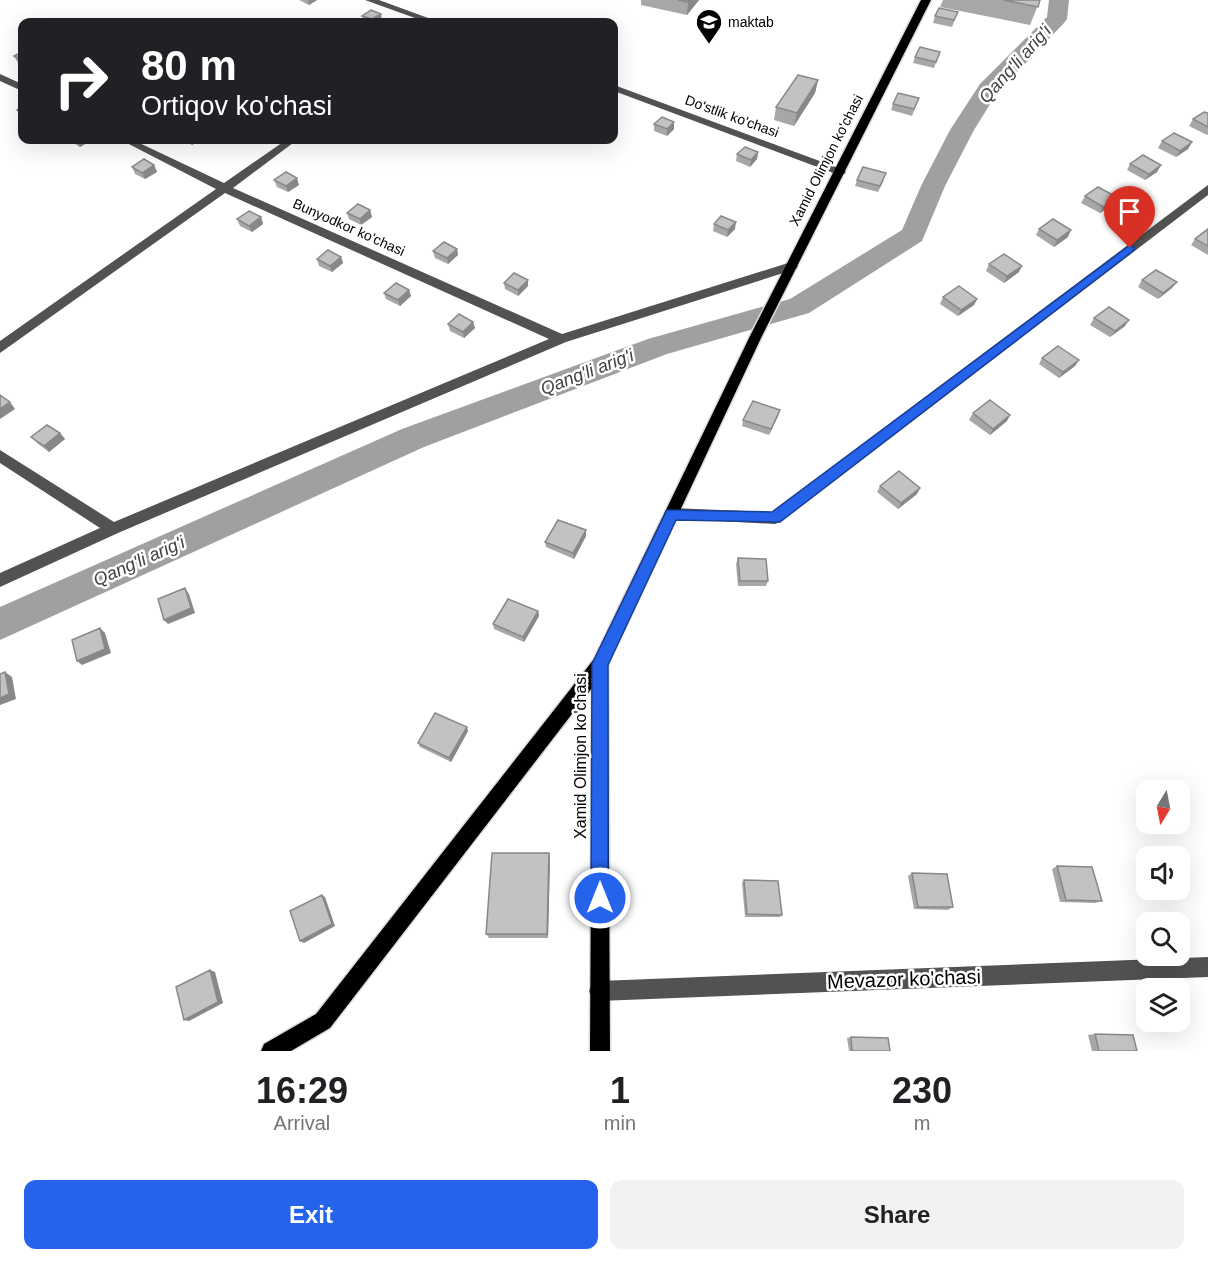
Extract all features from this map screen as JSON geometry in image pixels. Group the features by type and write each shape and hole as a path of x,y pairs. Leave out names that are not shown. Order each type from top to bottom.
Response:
{"main road":[{"name":"Xamid Olimjon ko'chasi","path":"600,1051 600,664 756,336 926,0"},
{"path":"271,1051 323,1021 600,664"}],"street":[{"path":"370,0 422,18"},
{"path":"0,77 18,86"},
{"name":"Do'stlik ko'chasi","path":"618,89 840,172"},
{"name":"Bunyodkor ko'chasi","path":"134,144 224,188 561,339"},
{"path":"0,348 286,144"},
{"path":"672,514 775,518 1207,191"},
{"path":"0,580 113,529 561,339 792,266"},
{"path":"0,456 113,529"},
{"name":"Mevazor ko'chasi","path":"599,991 1208,967"}],"building":[{"path":"1004,0 1040,0 1038,7"},
{"path":"939,8 958,12 954,20 935,16"},
{"path":"371,10 381,14 374,18 362,16"},
{"path":"920,47 940,52 936,62 915,57"},
{"path":"798,75 818,80 797,113 776,107"},
{"path":"898,93 919,98 914,109 893,104"},
{"path":"1204,112 1208,113 1208,127 1193,119"},
{"path":"662,117 674,122 667,129 654,124"},
{"path":"1174,133 1192,142 1180,151 1162,141"},
{"path":"745,147 758,152 751,160 737,154"},
{"path":"1143,155 1161,165 1149,174 1130,164"},
{"path":"144,159 154,165 142,173 132,167"},
{"path":"863,167 886,173 880,186 857,180"},
{"path":"286,172 297,178 286,186 274,180"},
{"path":"1098,187 1117,197 1103,207 1085,196"},
{"path":"358,204 370,210 360,219 347,213"},
{"path":"249,211 261,217 249,226 237,219"},
{"path":"721,216 736,222 728,230 714,224"},
{"path":"1053,219 1071,230 1057,240 1039,229"},
{"path":"1208,229 1208,246 1195,239"},
{"path":"444,242 457,249 447,258 433,251"},
{"path":"328,250 341,257 330,266 317,259"},
{"path":"1004,254 1022,266 1007,276 989,264"},
{"path":"1156,270 1177,282 1163,293 1142,280"},
{"path":"514,273 528,280 518,290 504,283"},
{"path":"396,283 409,290 398,300 384,293"},
{"path":"959,286 977,299 961,310 943,297"},
{"path":"1109,307 1129,320 1115,331 1094,318"},
{"path":"459,314 473,322 463,332 448,324"},
{"path":"1058,346 1079,360 1063,372 1042,358"},
{"path":"0,395 10,402 0,409"},
{"path":"990,400 1010,415 993,429 973,413"},
{"path":"753,401 780,410 771,429 743,420"},
{"path":"47,425 60,433 44,446 31,437"},
{"path":"899,471 920,488 901,503 880,486"},
{"path":"558,520 586,530 573,553 545,542"},
{"path":"738,558 766,559 768,581 740,581"},
{"path":"185,588 191,608 164,620 158,599"},
{"path":"508,599 538,611 523,637 493,624"},
{"path":"100,628 105,649 77,661 72,640"},
{"path":"5,672 9,694 0,698 0,674"},
{"path":"435,713 467,727 449,758 418,743"},
{"path":"492,853 549,853 547,934 486,934"},
{"path":"1057,866 1092,867 1102,901 1066,900"},
{"path":"912,873 947,874 953,907 918,907"},
{"path":"744,880 778,881 782,915 747,914"},
{"path":"322,895 332,924 300,941 290,911"},
{"path":"210,970 218,1002 184,1020 176,987"},
{"path":"1095,1034 1133,1035 1137,1051 1099,1051"},
{"path":"851,1037 888,1038 890,1051 852,1051"}],"waterway":[{"name":"Qang'li arig'i","path":"0,624 413,438 658,346 799,306 913,235 933,186 962,130 988,89 1057,19 1059,0"}],"place":[{"name":"maktab","path":"709,45"}],"route":[{"path":"600,898 600,664 672,514 775,518 1130,248"}]}
